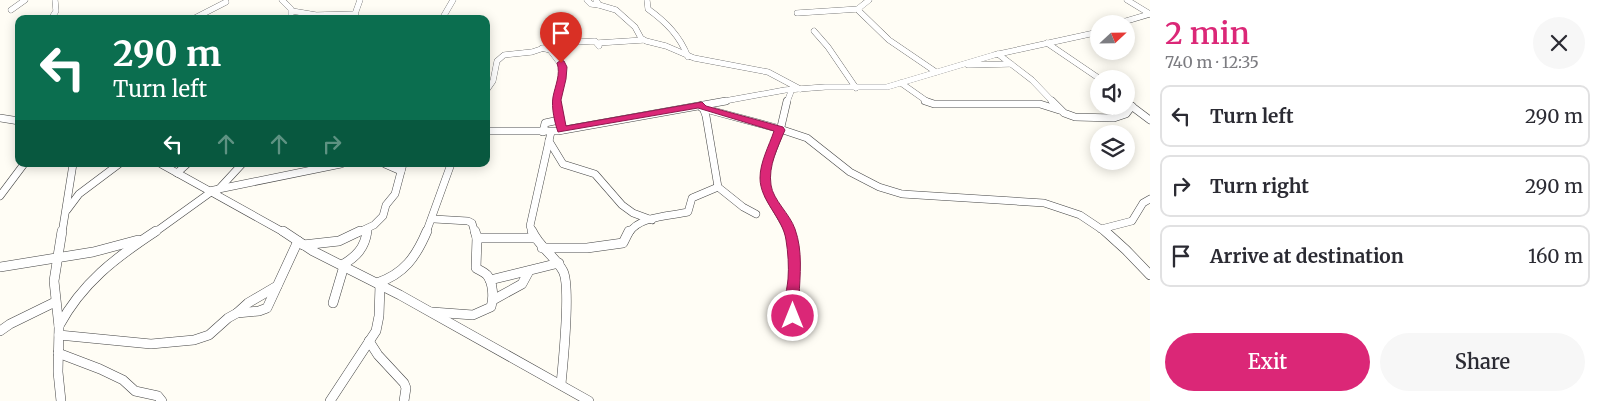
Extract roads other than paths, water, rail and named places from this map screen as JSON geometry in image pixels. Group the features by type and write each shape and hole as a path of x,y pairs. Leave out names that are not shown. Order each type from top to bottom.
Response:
{"street":[{"path":"11,10 25,0"},
{"path":"54,15 56,12 55,0"},
{"path":"282,0 292,11 316,15"},
{"path":"356,15 360,0"},
{"path":"444,15 453,0"},
{"path":"587,0 591,4 597,2 616,10 634,27 644,40"},
{"path":"647,0 648,9 668,26 685,47 688,56"},
{"path":"797,13 859,10 869,0"},
{"path":"1126,0 1150,14"},
{"path":"201,15 226,2"},
{"path":"859,10 889,40 936,72"},
{"path":"292,11 292,15"},
{"path":"1135,18 1150,14"},
{"path":"814,31 828,47 856,88"},
{"path":"490,131 547,132 796,89 887,86 998,54 1090,34"},
{"path":"490,86 497,61 504,55 532,52 540,48 559,44 598,44 644,40 666,46 688,56 768,72 796,89"},
{"path":"1047,43 1090,72"},
{"path":"540,48 550,50 563,67 557,100 562,130"},
{"path":"998,54 1032,80 1059,110"},
{"path":"964,64 983,66 1011,64"},
{"path":"490,69 495,68"},
{"path":"900,83 909,87 923,100 934,104 1040,104 1075,117 1114,118 1123,115"},
{"path":"796,89 786,101 780,129 765,168 765,179 766,188 789,227 792,241 794,278 793,316 798,333"},
{"path":"702,106 807,138 850,172 890,192 1034,202 1072,212 1101,229 1130,252 1150,275"},
{"path":"702,106 706,116 718,187 743,207 756,214"},
{"path":"1135,109 1150,120"},
{"path":"0,118 15,120"},
{"path":"559,120 545,123 549,141 563,164 595,174 622,205 633,213 652,220"},
{"path":"549,141 530,226 534,238 562,266 566,277 565,351 561,384"},
{"path":"0,196 22,167"},
{"path":"61,401 58,372 59,331 54,281 73,167"},
{"path":"66,211 79,194 115,167"},
{"path":"167,167 213,191 300,243 589,401"},
{"path":"178,173 184,167"},
{"path":"59,331 70,304 85,286 151,234 213,191 239,167"},
{"path":"213,191 262,178 324,167"},
{"path":"300,243 340,241 374,225 383,216 386,205 394,197 402,167"},
{"path":"378,284 384,283 400,274 426,236 434,219 450,167"},
{"path":"542,248 587,248 623,243 627,240 630,230 652,220 688,212 692,198 718,187"},
{"path":"1101,229 1132,220 1143,202 1150,199"},
{"path":"427,311 443,314 473,315 485,312 491,307 493,300 490,280 487,275 476,268 477,238 472,223 468,221 434,219"},
{"path":"333,303 343,266 363,250 367,229"},
{"path":"0,267 58,258 130,243 151,234"},
{"path":"477,238 534,238"},
{"path":"237,313 259,311 268,308 277,286 300,243"},
{"path":"490,280 559,263"},
{"path":"493,300 522,284 529,271"},
{"path":"330,401 378,325 378,284"},
{"path":"59,331 151,344 194,340 209,335 248,302 277,286"},
{"path":"0,331 10,324 55,302"},
{"path":"369,341 378,355 404,382 406,388 404,401"},
{"path":"58,353 114,375 135,391 158,396 162,401"}]}
